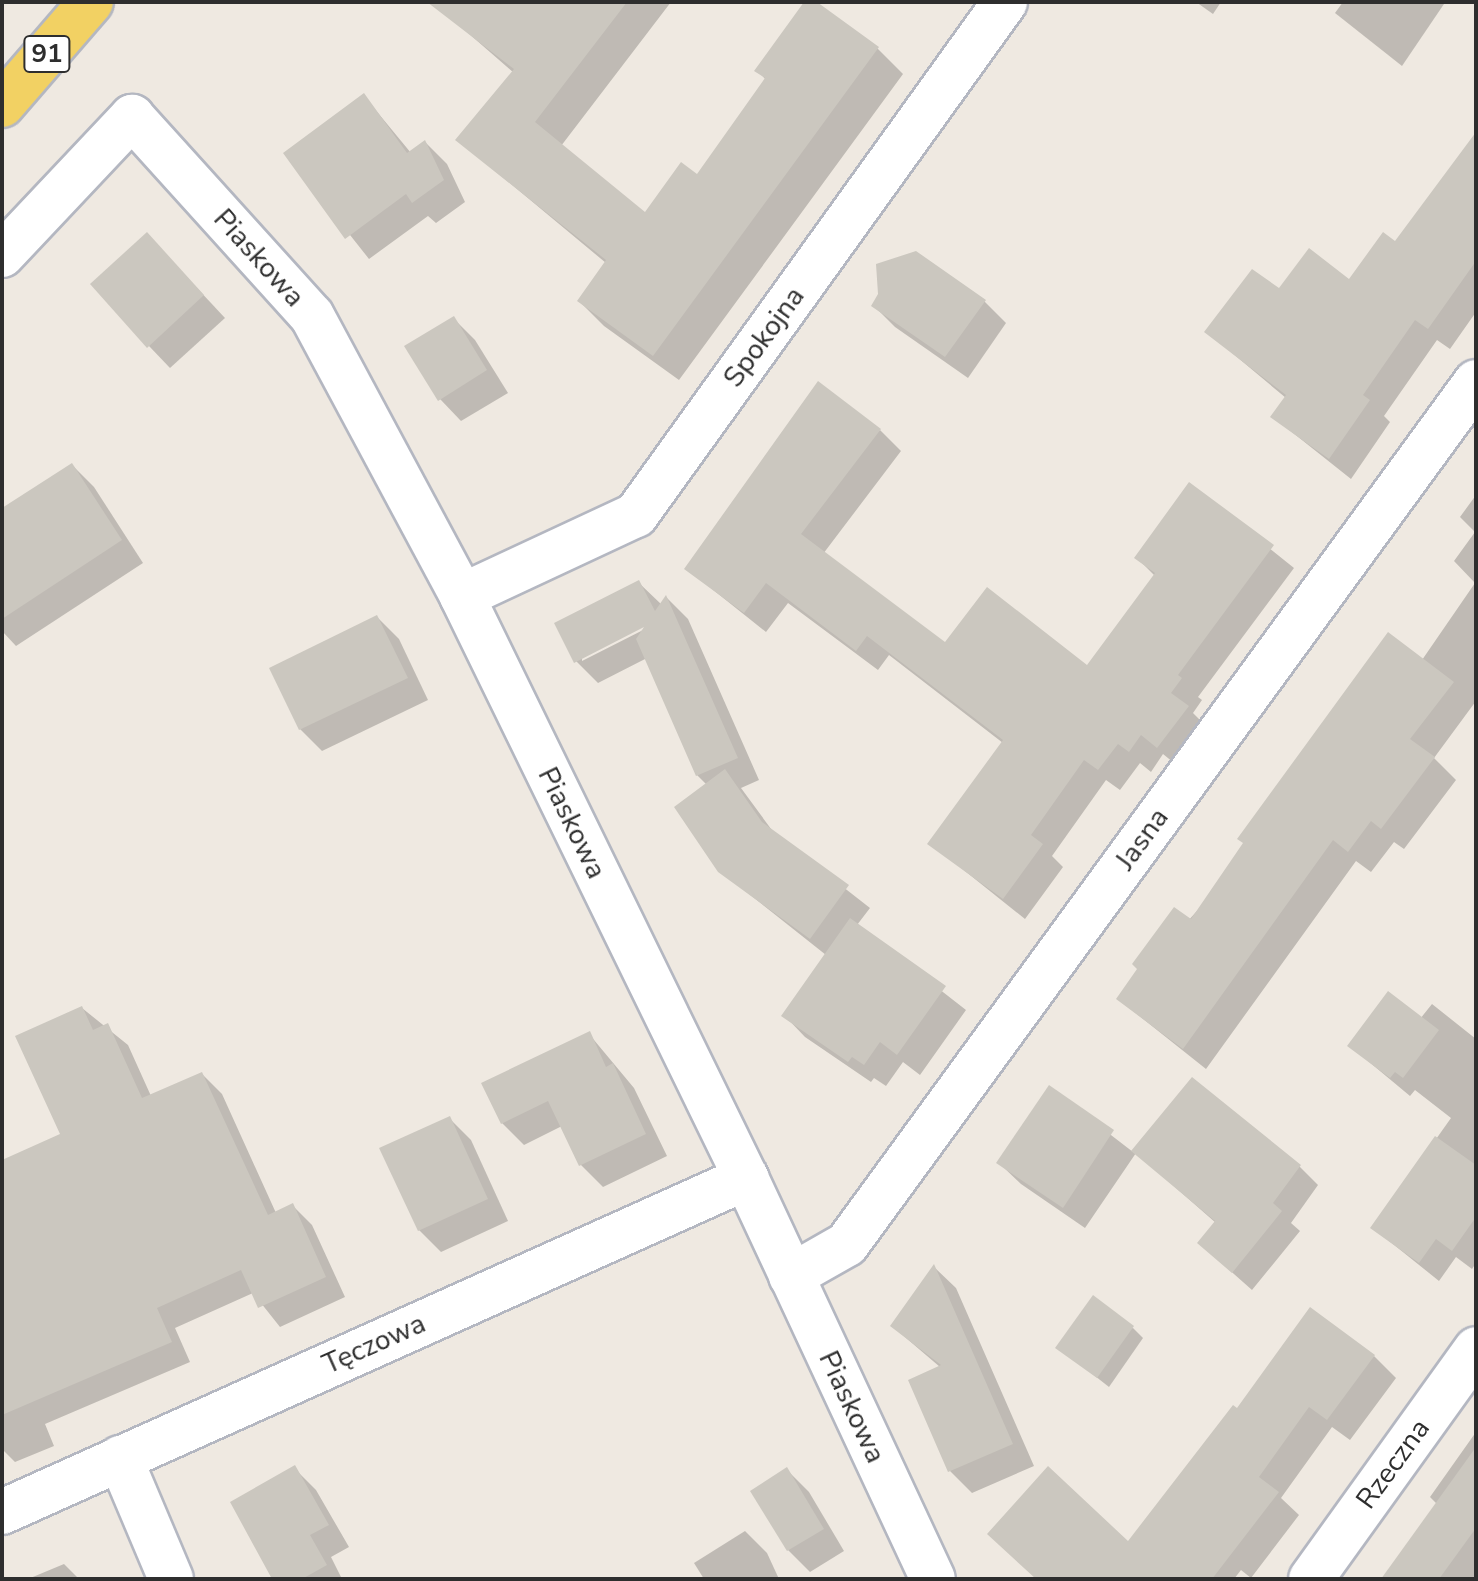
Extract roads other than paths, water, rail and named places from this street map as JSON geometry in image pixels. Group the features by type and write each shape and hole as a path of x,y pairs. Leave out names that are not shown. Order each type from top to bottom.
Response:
{"main road":[{"name":"91","path":"2,105 91,2"}],"street":[{"name":"Spokojna","path":"462,596 636,515 1005,2"},
{"name":"Piaskowa","path":"2,255 132,117 312,316 462,596 746,1178 933,1579"},
{"name":"Jasna","path":"791,1276 847,1244 1476,382"},
{"name":"Tęczowa","path":"2,1512 746,1178"},
{"name":"Rzeczna","path":"1311,1579 1476,1349"},
{"path":"120,1458 171,1579"}]}
